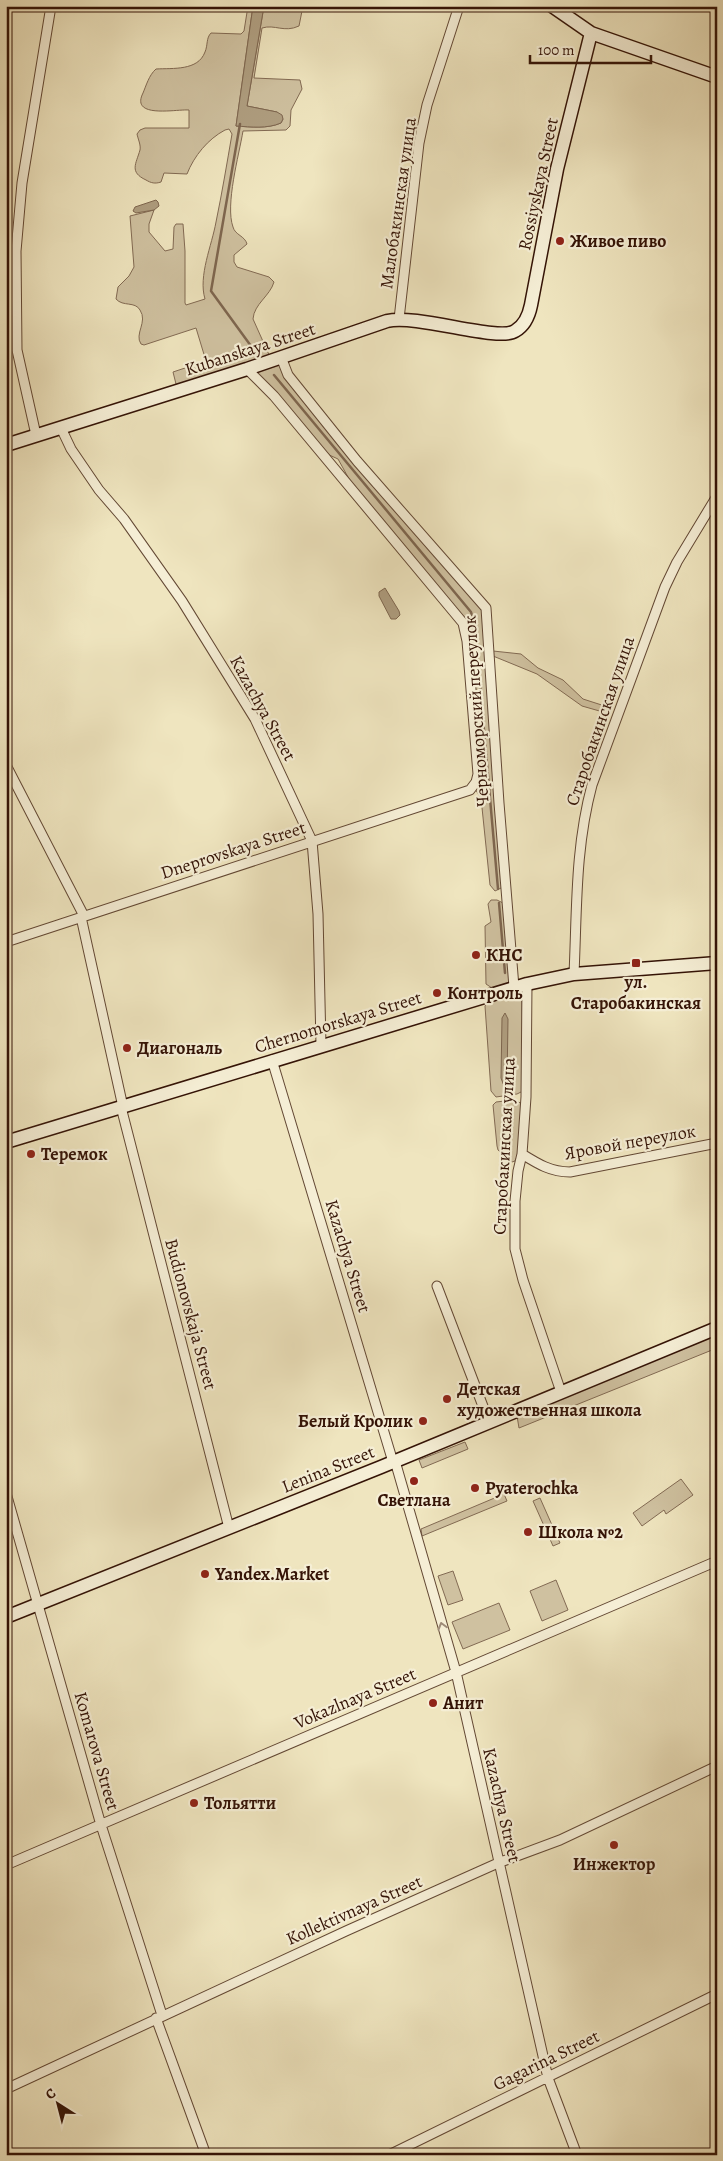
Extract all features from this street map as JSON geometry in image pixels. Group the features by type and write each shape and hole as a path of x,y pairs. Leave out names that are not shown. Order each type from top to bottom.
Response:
{"street":[{"path":"36,435 17,350 16,252 22,183 50,6"},
{"name":"Малобакинская улица","path":"399,319 419,143 427,105 459,6"},
{"path":"552,6 591,33 717,77"},
{"name":"Rossiyskaya Street","path":"508,334 516,331 523,324 531,305 557,169 591,33"},
{"name":"Kubanskaya Street","path":"6,445 247,369 388,321 399,319 508,334"},
{"name":"Черноморский переулок","path":"281,357 288,375 357,461 486,608 499,803 520,985"},
{"name":"Dneprovskaya Street","path":"6,942 470,790 474,786 478,774 467,641 463,623 274,396 247,369"},
{"name":"Kazachya Street","path":"61,428 71,449 99,490 124,519 182,601 255,719 312,841 318,914 321,1045"},
{"name":"Старобакинская улица","path":"574,974 580,842 583,816 592,785 665,587 677,562 717,496"},
{"name":"Budionovskaja Street","path":"6,764 82,917 122,1107 230,1528"},
{"name":"Chernomorskaya Street","path":"6,1142 520,985 574,974 717,963"},
{"name":"Старобакинская улица","path":"520,985 526,1097 522,1154 515,1201 514,1236 517,1261 562,1392"},
{"name":"Kazachya Street","path":"272,1060 456,1672 548,2078 577,2155"},
{"name":"Яровой переулок","path":"522,1154 543,1167 570,1172 717,1143"},
{"path":"436,1286 489,1422"},
{"name":"Lenina Street","path":"6,1617 230,1528 717,1328"},
{"name":"Komarova Street","path":"6,1493 101,1825 159,2017 206,2155"},
{"name":"Vokazlnaya Street","path":"6,1865 717,1561"},
{"name":"Kollektivnaya Street","path":"6,2089 159,2017 498,1864 560,1840 717,1766"},
{"name":"Gagarina Street","path":"389,2155 717,1994"}],"shaded area":[{"path":"248,6 253,6 236,126 259,127 276,125 281,123 283,119 277,112 247,106 264,6 303,6 299,26 289,29 262,28 254,78 300,80 302,89 291,110 290,126 286,130 243,131 232,193 231,218 233,227 247,244 234,255 234,262 237,267 269,277 274,282 256,309 253,319 270,357 177,388 173,372 206,361 196,328 144,345 141,344 139,336 143,319 140,310 138,307 122,303 116,299 118,287 129,276 134,267 130,216 154,210 149,224 149,232 165,251 173,249 174,227 176,224 183,224 185,303 186,305 205,299 203,290 204,271 216,222 232,134 229,129 225,130 207,143 187,174 164,173 161,182 150,182 137,174 136,171 135,167 140,148 137,134 145,128 189,128 189,110 148,110 141,101 151,74 156,69 184,67 197,63 205,52 208,37 211,33 241,34 244,31"},
{"path":"253,6 264,6 247,106 277,112 282,115 283,119 281,123 265,127 236,126"},
{"path":"156,200 159,206 154,210 136,213 133,211 135,207"},
{"path":"279,362 483,611 503,887 495,891 490,885 481,798 475,789 467,628 353,486 338,459 325,453 255,371"},
{"path":"385,588 399,611 400,615 396,619 391,619 379,596 379,592"},
{"path":"493,651 521,654 538,668 563,680 583,699 611,708 610,714 582,706 537,674 493,656"},
{"path":"491,900 503,903 511,983 492,988 486,984 485,926 491,922 488,904"},
{"path":"517,995 521,996 522,999 523,1091 517,1094 496,1097 491,1091 485,1006 487,1003"},
{"path":"505,1013 508,1019 507,1083 504,1086 501,1078 502,1018"},
{"path":"513,1100 521,1103 519,1152 515,1161 512,1162 498,1150 493,1105 496,1102"},
{"path":"717,1335 717,1348 519,1428 517,1416"},
{"path":"465,1442 468,1449 422,1468 419,1460"},
{"path":"681,1479 693,1495 666,1514 664,1510 642,1526 633,1513"},
{"path":"504,1494 507,1501 422,1536 421,1529"},
{"path":"540,1498 560,1543 553,1546 533,1501"},
{"path":"453,1571 463,1600 448,1605 438,1576"},
{"path":"556,1580 568,1610 542,1621 530,1591"},
{"path":"499,1603 510,1630 463,1649 452,1622"}],"waterway":[{"path":"240,124 211,291 259,357"},
{"path":"274,375 471,612 475,628 498,889"},
{"path":"499,903 505,973"}],"place":[{"name":"Живое пиво","path":"560,241"},
{"name":"КНС","path":"476,955"},
{"name":"ул. Старобакинская","path":"636,963"},
{"name":"Контроль","path":"437,993"},
{"name":"Диагональ","path":"127,1048"},
{"name":"Теремок","path":"31,1154"},
{"name":"Детская художественная школа","path":"447,1399"},
{"name":"Белый Кролик","path":"423,1421"},
{"name":"Светлана","path":"414,1481"},
{"name":"Pyaterochka","path":"475,1488"},
{"name":"Школа №2","path":"528,1532"},
{"name":"Yandex.Market","path":"205,1574"},
{"name":"Анит","path":"433,1703"},
{"name":"Тольятти","path":"194,1803"},
{"name":"Инжектор","path":"614,1845"}]}
